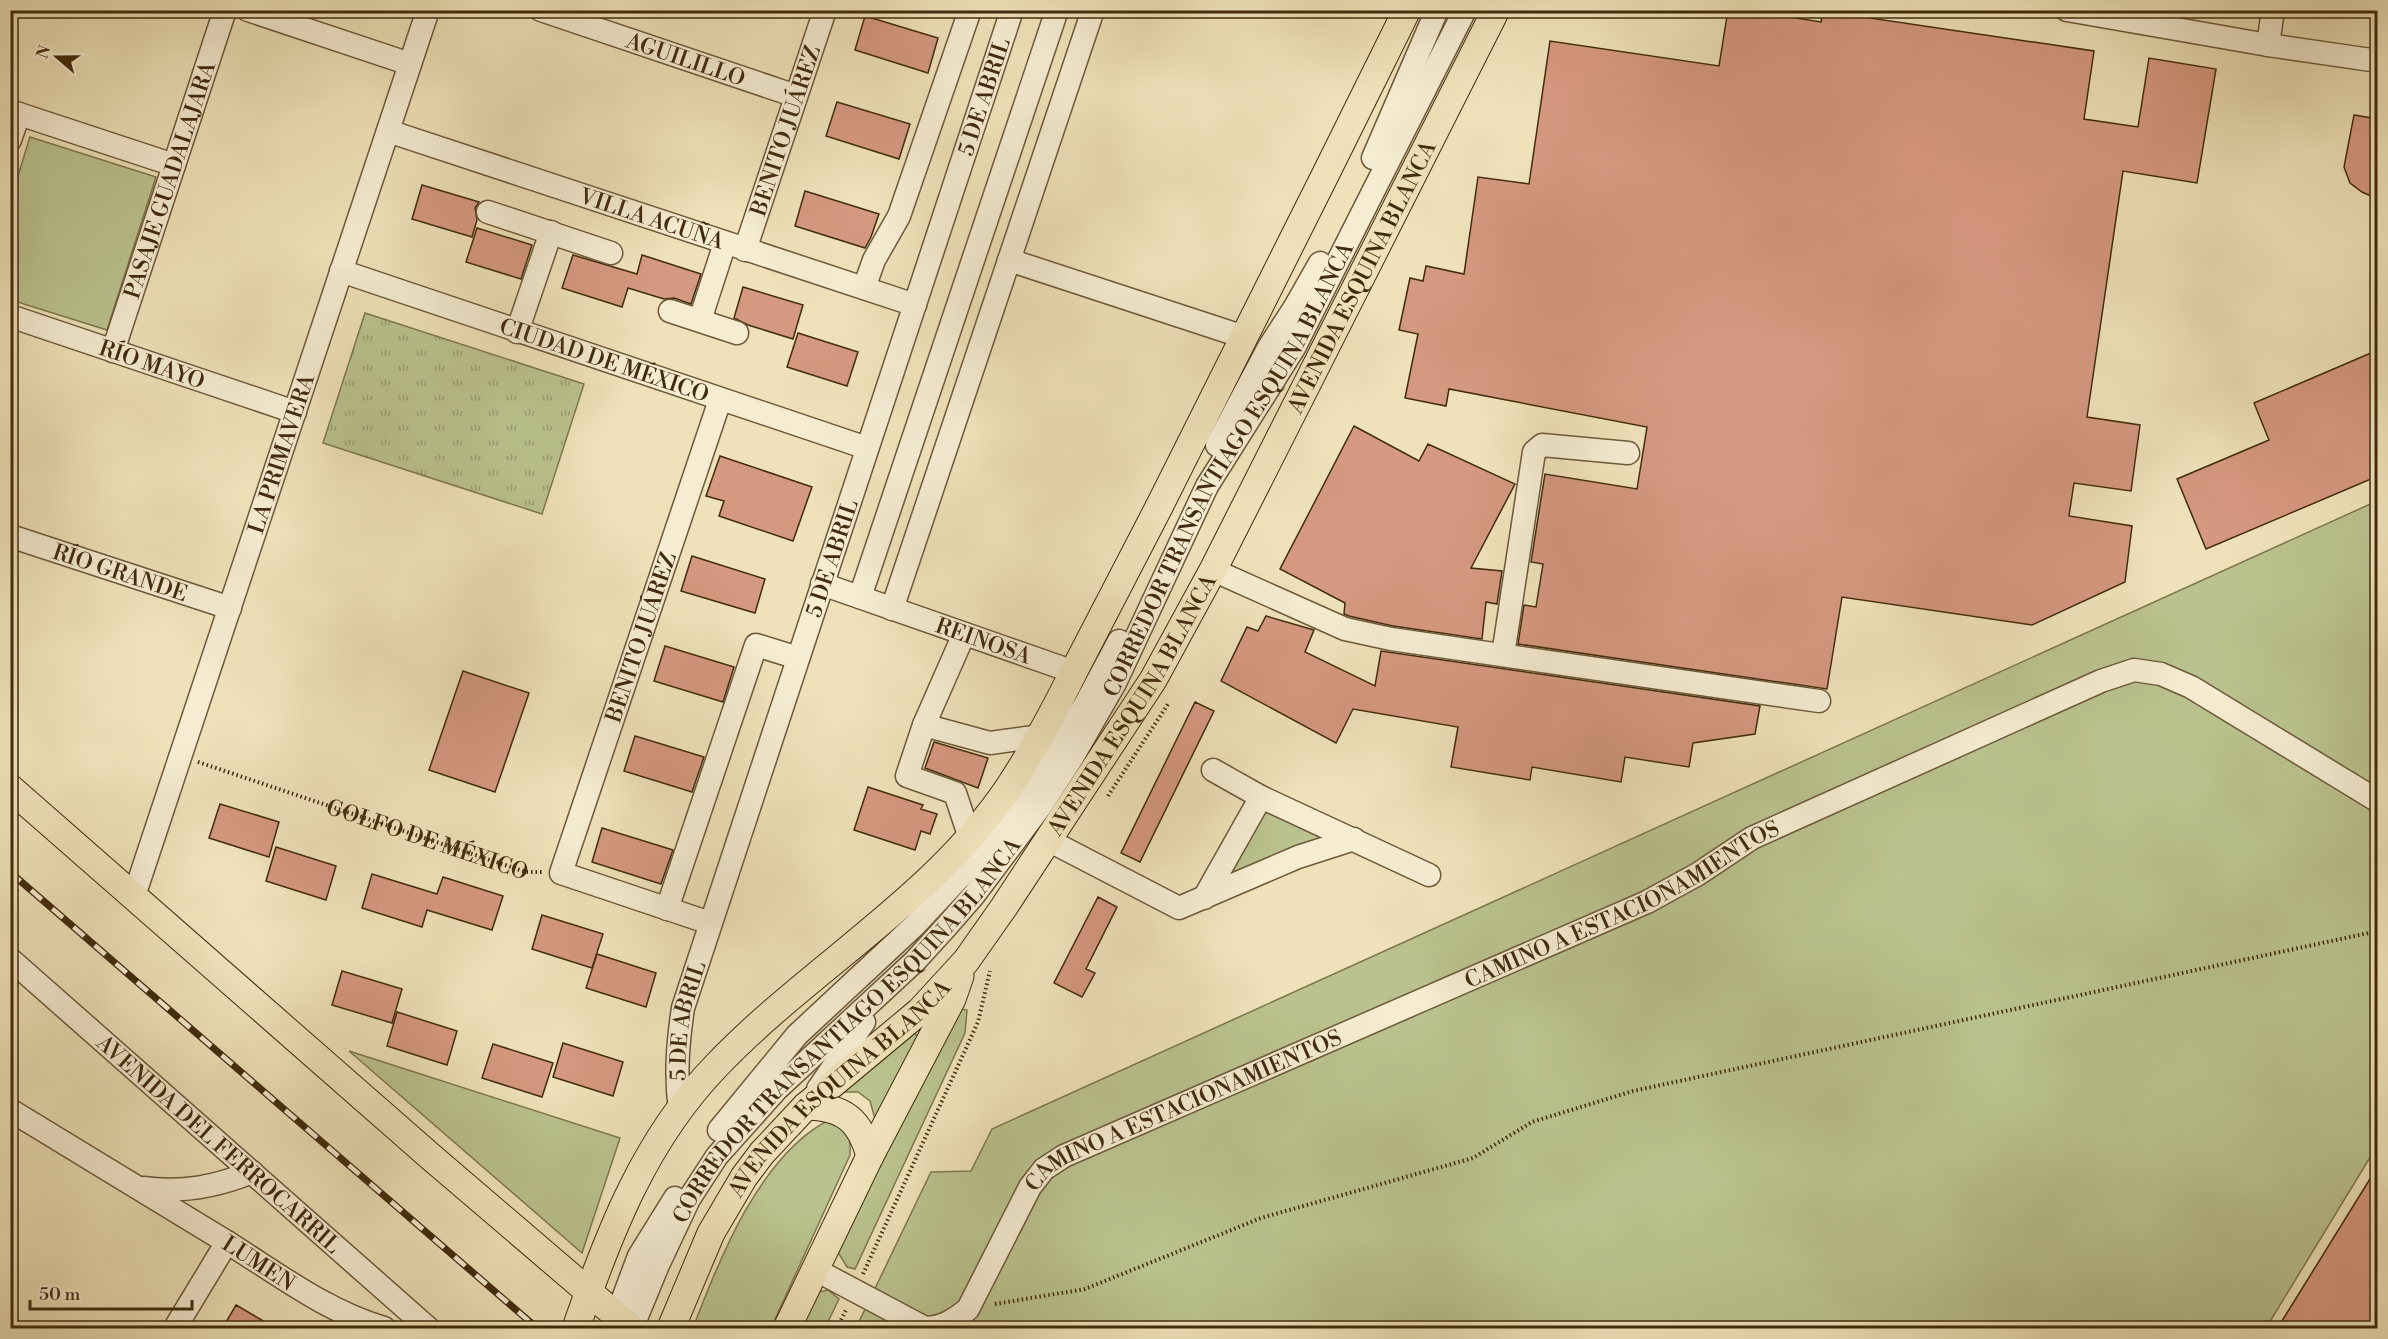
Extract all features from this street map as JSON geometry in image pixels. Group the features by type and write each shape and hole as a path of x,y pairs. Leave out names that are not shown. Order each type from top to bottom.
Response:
{"main road":[{"path":"576,1329 615,1222 632,1187 651,1152 703,1080 735,1047 926,882 970,837 1008,789 1041,736 1074,672 1407,10"},
{"name":"AVENIDA ESQUINA BLANCA","path":"671,1329 698,1261 728,1203 762,1153 806,1106 895,1034 936,994 978,964 1048,840 1153,680 1213,570 1496,10"},
{"path":"10,788 623,1325"},
{"path":"787,1329 870,1156 952,999 978,964"},
{"path":"806,1106 833,1109 850,1118 861,1131 870,1156"}],"street":[{"name":"PASAJE GUADALAJARA","path":"113,351 225,10"},
{"path":"248,10 410,64"},
{"name":"LA PRIMAVERA","path":"134,896 428,10"},
{"name":"AGUILILLO","path":"541,10 796,96"},
{"name":"BENITO JUÁREZ","path":"699,320 735,246 796,96 825,10"},
{"path":"864,288 874,260 899,216 970,10"},
{"name":"5 DE ABRIL","path":"680,1110 676,1084 682,1017 710,923 1012,10"},
{"path":"860,597 1057,10"},
{"path":"892,609 1093,10"},
{"name":"CORREDOR TRANSANTIAGO ESQUINA BLANCA","path":"623,1325 639,1256 702,1152 797,1035 915,925 966,872 1013,816 1062,743 1119,642 1248,385 1317,269 1378,149 1437,10"},
{"name":"CORREDOR TRANSANTIAGO ESQUINA BLANCA","path":"623,1325 658,1265 689,1199 717,1156 777,1089 915,961 974,895 1041,806 1089,730 1133,646 1208,486 1294,348 1465,10"},
{"path":"2268,45 2273,10"},
{"path":"2073,11 2268,45 2378,61"},
{"path":"10,140 15,112 174,165"},
{"name":"VILLA ACUÑA","path":"388,131 915,305"},
{"path":"488,212 611,252"},
{"path":"517,332 551,232"},
{"path":"1009,260 1244,337"},
{"name":"CIUDAD DE MÉXICO","path":"341,272 867,448"},
{"path":"670,311 737,333"},
{"name":"RÍO MAYO","path":"10,316 295,412"},
{"name":"BENITO JUÁREZ","path":"561,873 720,400"},
{"path":"1503,655 1534,452 1542,445 1628,453"},
{"name":"RÍO GRANDE","path":"10,536 230,608"},
{"path":"1213,570 1345,628 1391,639 1818,702"},
{"name":"REINOSA","path":"822,584 1074,672"},
{"path":"964,634 924,725 907,776 955,793 970,837"},
{"path":"667,909 756,645 798,658"},
{"name":"CAMINO A ESTACIONAMIENTOS","path":"816,1270 925,1329 939,1328 953,1322 968,1309 1030,1187 1044,1169 1064,1156 1647,902 1698,874 1752,838 2101,681 2134,669 2161,674 2190,687 2378,801"},
{"path":"924,725 990,743 1041,736"},
{"path":"1213,770 1261,796 1429,875"},
{"path":"1204,898 1261,796"},
{"path":"1048,840 1179,908 1298,857 1354,839"},
{"name":"GOLFO DE MÉXICO","path":"561,873 710,923"},
{"name":"AVENIDA DEL FERROCARRIL","path":"10,959 428,1329"},
{"path":"806,1106 888,986"},
{"name":"LUMEN","path":"10,1110 227,1242 320,1302 355,1319 384,1329"},
{"name":"LUMEN","path":"138,1187 161,1191 196,1189 230,1181 252,1172"},
{"path":"175,1329 227,1242"}],"path":[{"name":"GOLFO DE MÉXICO","path":"180,756 526,872 561,873"},
{"path":"968,1309 1085,1289 1261,1218 1473,1158 1532,1122 1633,1090 2378,931"},
{"path":"837,1329 978,1022 978,964"}],"green space":[{"path":"30,137 156,177 107,330 11,300 11,198"},
{"path":"365,313 584,384 542,514 323,443"},
{"path":"2377,501 2377,1146 2266,1328 856,1328 931,1172 971,1171 992,1129"},
{"path":"1265,809 1331,836 1225,882"},
{"path":"951,1007 967,1010 965,1033 855,1269 847,1267 836,1249"},
{"path":"913,1031 919,1038 875,1119 870,1101 858,1092 843,1092"},
{"path":"349,1051 620,1138 582,1253"},
{"path":"831,1119 842,1126 848,1134 850,1155 771,1328 693,1328 730,1241 763,1182 784,1156 806,1135"},
{"path":"828,1290 839,1299 825,1328 798,1328 814,1293"}],"building":[{"path":"1728,10 1744,10 1821,22 1823,11 2094,51 2084,119 2138,127 2149,58 2216,69 2197,183 2123,171 2087,417 2140,425 2131,491 2074,483 2069,516 2132,526 2125,582 2032,625 1842,597 1827,689 1518,644 1524,605 1536,607 1543,564 1531,562 1545,474 1637,489 1647,427 1449,389 1446,406 1405,398 1418,334 1399,330 1410,278 1423,281 1426,266 1464,274 1478,177 1529,184 1550,41 1719,66"},
{"path":"865,16 938,38 928,73 855,50"},
{"path":"837,102 910,124 899,159 826,136"},
{"path":"2354,115 2378,119 2378,199 2362,192 2350,183 2344,167"},
{"path":"422,185 479,202 475,208 477,220 472,237 412,219"},
{"path":"805,191 879,214 865,248 795,226"},
{"path":"477,228 532,245 521,279 466,262"},
{"path":"573,255 637,274 642,255 701,274 691,304 674,298 664,299 628,288 622,307 562,288"},
{"path":"743,287 803,305 793,339 748,325 734,318"},
{"path":"798,333 858,352 847,386 787,367"},
{"path":"2378,350 2378,476 2206,549 2177,479 2269,440 2254,403"},
{"path":"1354,426 1419,461 1428,444 1515,484 1471,568 1502,571 1497,604 1486,602 1482,639 1393,626 1349,616 1344,614 1345,603 1280,569"},
{"path":"720,456 812,487 793,541 719,516 724,501 706,496"},
{"path":"692,556 765,579 755,613 681,591"},
{"path":"1266,616 1314,630 1305,652 1375,686 1381,651 1760,706 1755,734 1693,743 1689,767 1625,757 1621,782 1532,767 1530,780 1451,767 1458,727 1353,709 1336,743 1221,681 1247,627 1258,631"},
{"path":"665,646 734,667 723,702 654,681"},
{"path":"463,671 529,693 495,792 429,770"},
{"path":"1195,702 1214,711 1140,862 1121,853"},
{"path":"635,736 704,757 692,792 624,771"},
{"path":"934,742 988,758 978,788 925,768"},
{"path":"868,787 923,805 921,809 937,814 930,834 921,831 915,850 854,830"},
{"path":"220,804 279,822 269,857 209,838"},
{"path":"602,828 673,850 661,884 592,862"},
{"path":"276,847 336,866 326,900 266,881"},
{"path":"372,874 437,894 443,877 503,896 492,930 427,910 422,927 362,908"},
{"path":"1098,897 1117,907 1086,969 1095,973 1082,997 1054,983"},
{"path":"542,915 603,934 592,968 532,949"},
{"path":"597,954 656,973 646,1007 586,988"},
{"path":"342,971 402,989 392,1023 332,1005"},
{"path":"397,1012 457,1031 447,1065 387,1046"},
{"path":"563,1043 623,1062 613,1096 553,1077"},
{"path":"493,1044 553,1063 542,1097 482,1078"},
{"path":"2378,1166 2378,1329 2277,1329"},
{"path":"236,1305 277,1329 222,1329"}],"railway":[{"path":"10,872 537,1328"}]}
